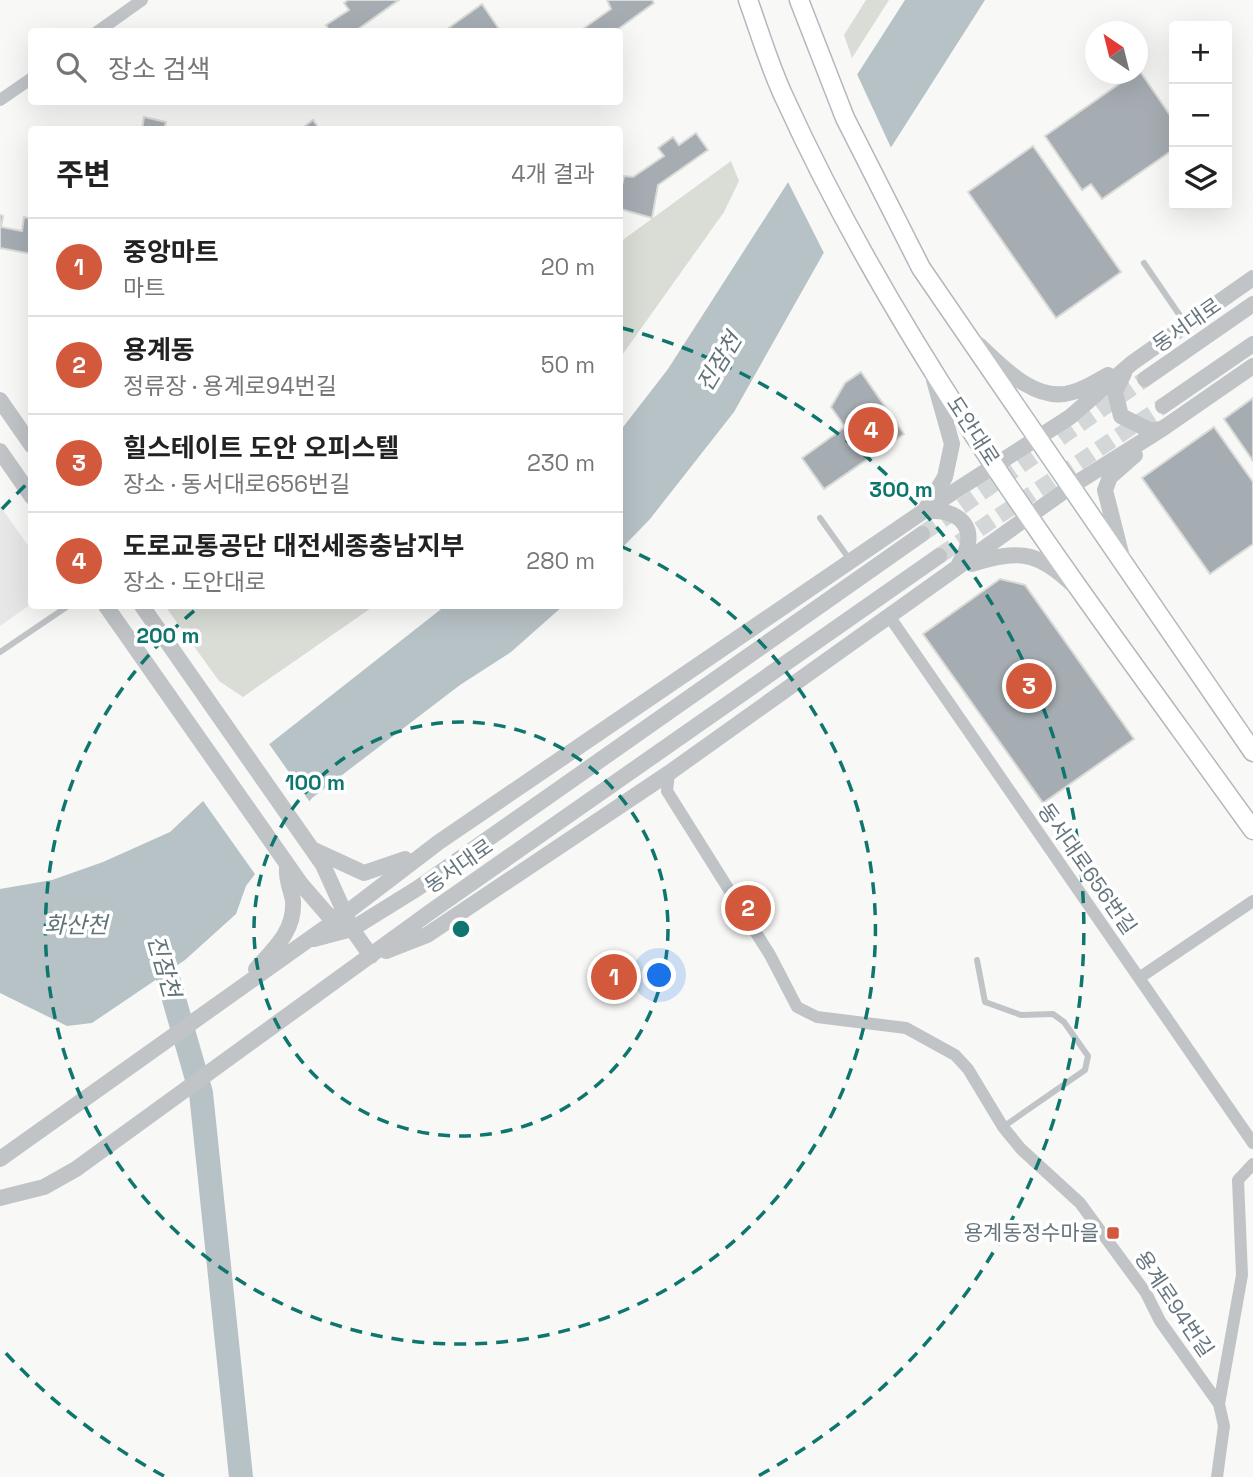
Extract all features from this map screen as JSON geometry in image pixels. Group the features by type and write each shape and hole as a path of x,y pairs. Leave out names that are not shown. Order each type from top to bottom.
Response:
{"main road":[{"name":"도안대로","path":"748,0 784,97 869,261 928,361 1087,598 1253,830"},
{"path":"799,0 816,49 895,222 920,268 1253,752"},
{"path":"1236,728 1253,744"}],"street":[{"path":"103,28 142,0"},
{"path":"0,100 28,81"},
{"path":"0,1159 341,917 439,842 924,511 997,467 1070,417 1132,363 1253,278"},
{"name":"동서대로","path":"1146,379 1253,304"},
{"path":"961,328 1020,381 1044,393 1072,393 1132,363"},
{"path":"1163,406 1253,344"},
{"path":"924,511 945,477 952,444 928,361"},
{"path":"1132,363 1120,378 1115,392 1121,416 1149,430 1162,429"},
{"path":"108,609 301,884 341,917 371,956 427,935 670,773 1070,487 1162,429 1253,366"},
{"path":"0,400 28,440"},
{"path":"1124,568 1105,490 1110,477 1162,429"},
{"path":"0,451 28,491"},
{"path":"924,511 951,512 964,525 969,542 956,568"},
{"name":"동서대로","path":"307,940 352,929 418,888 922,534"},
{"path":"956,568 1006,553 1031,557 1060,574 1087,598"},
{"name":"동서대로","path":"0,1198 44,1187 76,1169 371,956 939,556"},
{"path":"144,609 227,730 320,857 341,917"},
{"name":"동서대로656번길","path":"888,616 1253,1143"},
{"name":"용계로94번길","path":"670,773 667,792 770,955 797,1007 817,1017 906,1028 936,1042 968,1069 1003,1127 1021,1149 1080,1203 1146,1293 1160,1321 1219,1404 1224,1426 1217,1477"},
{"path":"320,857 356,872 375,872 439,842"},
{"path":"242,987 287,932 293,902 286,880 288,866"},
{"path":"1139,978 1253,901"},
{"path":"1219,1404 1242,1275 1238,1180 1253,1164"}],"lane":[{"path":"1144,263 1186,324"},
{"path":"820,518 851,562"},
{"path":"0,652 64,609"},
{"path":"977,960 985,1002 1021,1015 1053,1014 1064,1022 1088,1056 1085,1070 1003,1127"}],"shaded area":[{"path":"866,0 889,0 852,58 844,35"},
{"path":"731,161 739,181 724,212 623,354 623,240"},
{"path":"0,506 28,545 28,606 0,626"},
{"path":"167,609 370,609 243,697 219,681"}],"water":[{"path":"905,0 985,0 823,254 734,412 650,519 623,547 623,427 668,369"},
{"name":"화산천","path":"441,609 560,609 511,652 460,685 312,798 246,886 236,914 185,960 92,1023 67,1026 0,993 0,889 52,880 103,862 170,832 234,772"}],"pier":[{"path":"856,72 893,152 826,257 787,180"},
{"path":"267,741 312,805 257,877 201,798"}],"building":[{"path":"348,0 399,0 360,28 328,28 326,25 349,10 344,3"},
{"path":"607,0 652,0 654,3 620,28 584,28 611,9"},
{"path":"482,4 498,28 449,28"},
{"path":"1148,83 1169,114 1169,152 1102,199 1091,184 1082,190 1045,136 1119,84"},
{"path":"144,117 166,122 165,126 143,126"},
{"path":"313,120 317,126 305,126"},
{"path":"696,133 708,150 658,185 652,218 623,210 624,176 633,177 664,156 658,148 673,137 679,145"},
{"path":"1033,146 1121,272 1056,318 968,192"},
{"path":"0,215 3,216 1,227 22,231 24,217 28,218 28,253 0,248"},
{"path":"861,372 904,434 824,489 802,458 845,427 831,407 845,383"},
{"path":"1253,398 1253,461 1224,419"},
{"path":"1214,427 1253,482 1253,544 1210,574 1142,478"},
{"path":"1000,579 1025,585 1134,739 1043,803 923,634"}],"waterway":[{"name":"진잠천","path":"157,940 201,1093 241,1477"}],"tunnel":[{"path":"922,534 1145,379"},
{"path":"939,556 1163,406"}],"place":[{"name":"도로교통공단 대전세종충남지부","path":"871,430"},
{"name":"힐스테이트 도안 오피스텔","path":"1029,686"},
{"name":"용계동","path":"748,908"},
{"name":"중앙마트","path":"614,977"},
{"name":"용계동정수마을","path":"1113,1233"}]}
